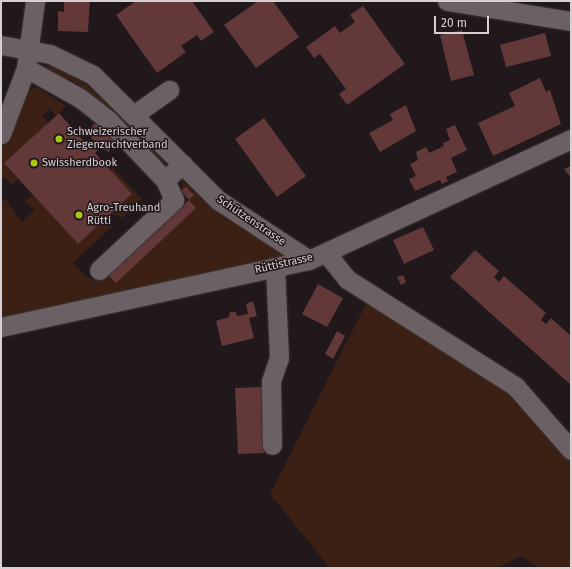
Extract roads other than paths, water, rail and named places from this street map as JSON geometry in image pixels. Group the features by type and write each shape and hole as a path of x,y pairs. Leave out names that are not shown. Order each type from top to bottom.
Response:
{"street":[{"path":"1,134 26,68 30,48 35,1"},
{"path":"446,1 571,21"},
{"name":"Schützenstrasse","path":"1,45 30,48 81,67 135,114 218,200 309,260"},
{"path":"26,68 80,98 108,120 165,180 174,200 100,270"},
{"path":"135,114 169,90"},
{"name":"Rüttistrasse","path":"1,327 309,260 571,139"},
{"path":"165,180 183,164"},
{"path":"326,253 347,279 515,386 571,450"},
{"path":"272,446 271,381 279,358 275,267"}],"place":[{"name":"Schweizerischer Ziegenzuchtverband","path":"59,139"},
{"name":"Swissherdbook","path":"34,163"},
{"name":"Agro-Treuhand Rütti","path":"79,215"}]}
